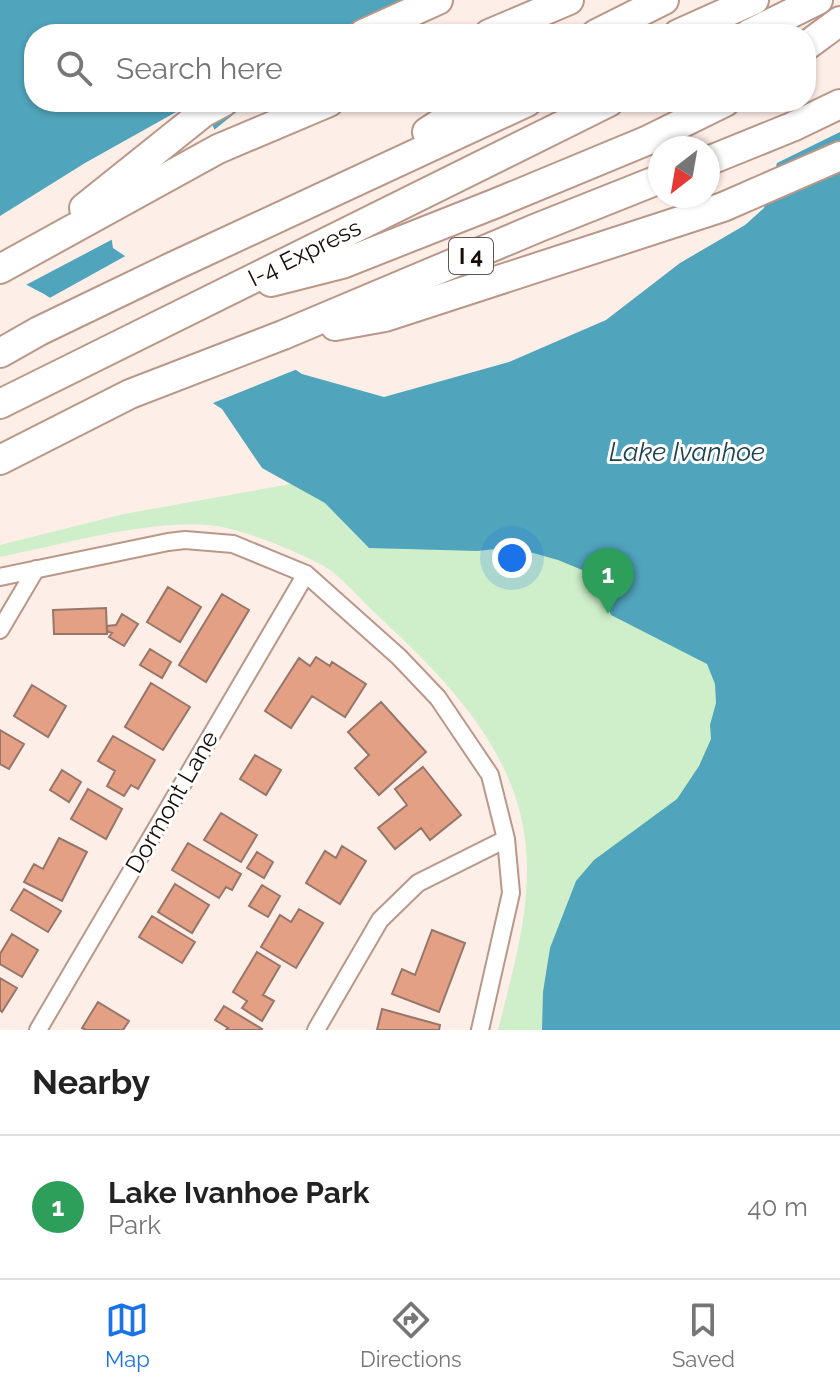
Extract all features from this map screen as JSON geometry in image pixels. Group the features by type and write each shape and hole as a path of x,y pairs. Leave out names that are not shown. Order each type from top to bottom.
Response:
{"highway":[{"path":"385,24 438,0"},
{"path":"513,24 569,0"},
{"path":"616,24 664,0"},
{"path":"700,24 754,0"},
{"path":"769,24 814,2"},
{"path":"816,39 840,21"},
{"path":"720,156 840,104"},
{"path":"11,263 204,112"},
{"path":"11,263 218,149 305,112"},
{"path":"340,187 457,112"},
{"name":"I-4 Express","path":"0,353 174,266 505,112"},
{"name":"I-4 Express","path":"0,404 589,112"},
{"path":"220,295 342,264 646,141 705,112"},
{"path":"283,335 385,317 723,207 840,156"},
{"name":"I 4","path":"0,460 130,394 283,335 648,184"}],"street":[{"path":"0,577 185,540 233,544 306,574 399,657 438,698 490,775 506,839 511,893 480,1030"},
{"path":"0,630 36,569"},
{"name":"Dormont Lane","path":"38,1030 306,574"},
{"path":"316,1030 380,920 418,883 506,839"}],"green space":[{"name":"Lake Ivanhoe","path":"840,226 840,1030 498,1030 522,926 527,874 522,821 513,789 483,732 443,680 343,581 324,566 300,554 216,526 136,529 0,557 0,545 124,514 374,469"}],"water":[{"name":"Lake Ivanhoe","path":"0,0 401,0 355,24 24,24 24,112 236,112 149,182 111,235 113,248 302,374 384,397 509,362 606,320 680,263 745,225 764,208 777,163 840,132 840,1030 542,1030 543,992 550,948 576,881 594,860 677,799 699,766 711,739 710,725 716,703 715,684 707,664 611,615 592,574 558,560 512,547 478,551 369,548 325,503 262,468 222,409 44,294 0,271"}],"pier":[{"path":"176,112 230,112 211,122 216,133 152,185 125,219 115,238 22,287 0,275 0,216 85,163"},
{"path":"129,254 300,368 208,405 46,300"}],"building":[{"path":"168,587 201,607 180,642 147,622"},
{"path":"222,594 249,610 206,682 179,665"},
{"path":"106,608 107,634 54,634 53,610"},
{"path":"122,614 138,624 124,646 109,637 112,633 107,631 107,626 116,625"},
{"path":"150,649 171,662 162,678 140,665"},
{"path":"316,657 330,666 332,662 366,684 345,717 312,696 291,728 265,711 299,658 310,666"},
{"path":"151,683 190,707 163,750 125,727"},
{"path":"32,685 66,706 48,737 14,716"},
{"path":"381,702 426,752 379,795 355,768 369,755 348,732"},
{"path":"0,730 24,744 9,769 0,764"},
{"path":"113,736 155,760 138,789 131,785 124,796 107,786 115,771 98,761"},
{"path":"255,755 281,770 266,795 240,779"},
{"path":"423,767 461,815 430,840 421,828 395,849 378,828 407,805 395,789"},
{"path":"62,770 81,782 69,802 50,790"},
{"path":"88,789 122,809 106,839 71,819"},
{"path":"221,813 257,835 241,862 204,840"},
{"path":"59,838 87,852 62,901 24,882 34,864 43,869"},
{"path":"188,843 241,874 232,890 226,887 219,898 172,870"},
{"path":"342,846 366,861 340,904 306,883 325,851 336,858"},
{"path":"257,852 273,862 264,878 247,868"},
{"path":"175,884 209,905 192,933 158,912"},
{"path":"262,885 280,896 268,917 249,906"},
{"path":"24,889 61,911 48,932 11,910"},
{"path":"299,909 323,923 296,968 261,947 280,915 291,922"},
{"path":"152,916 195,942 182,963 139,937"},
{"path":"432,930 465,943 439,1012 392,994 402,969 415,975"},
{"path":"12,934 38,950 22,977 0,964 0,954"},
{"path":"257,952 280,966 263,995 274,1001 262,1021 242,1008 247,1001 233,992"},
{"path":"0,978 17,988 2,1012 0,1010"},
{"path":"98,1002 129,1021 123,1030 82,1028"},
{"path":"224,1006 262,1029 226,1030 228,1028 215,1020"},
{"path":"382,1009 440,1025 439,1030 377,1030"}],"place":[{"name":"Lake Ivanhoe Park","path":"608,614"}]}
